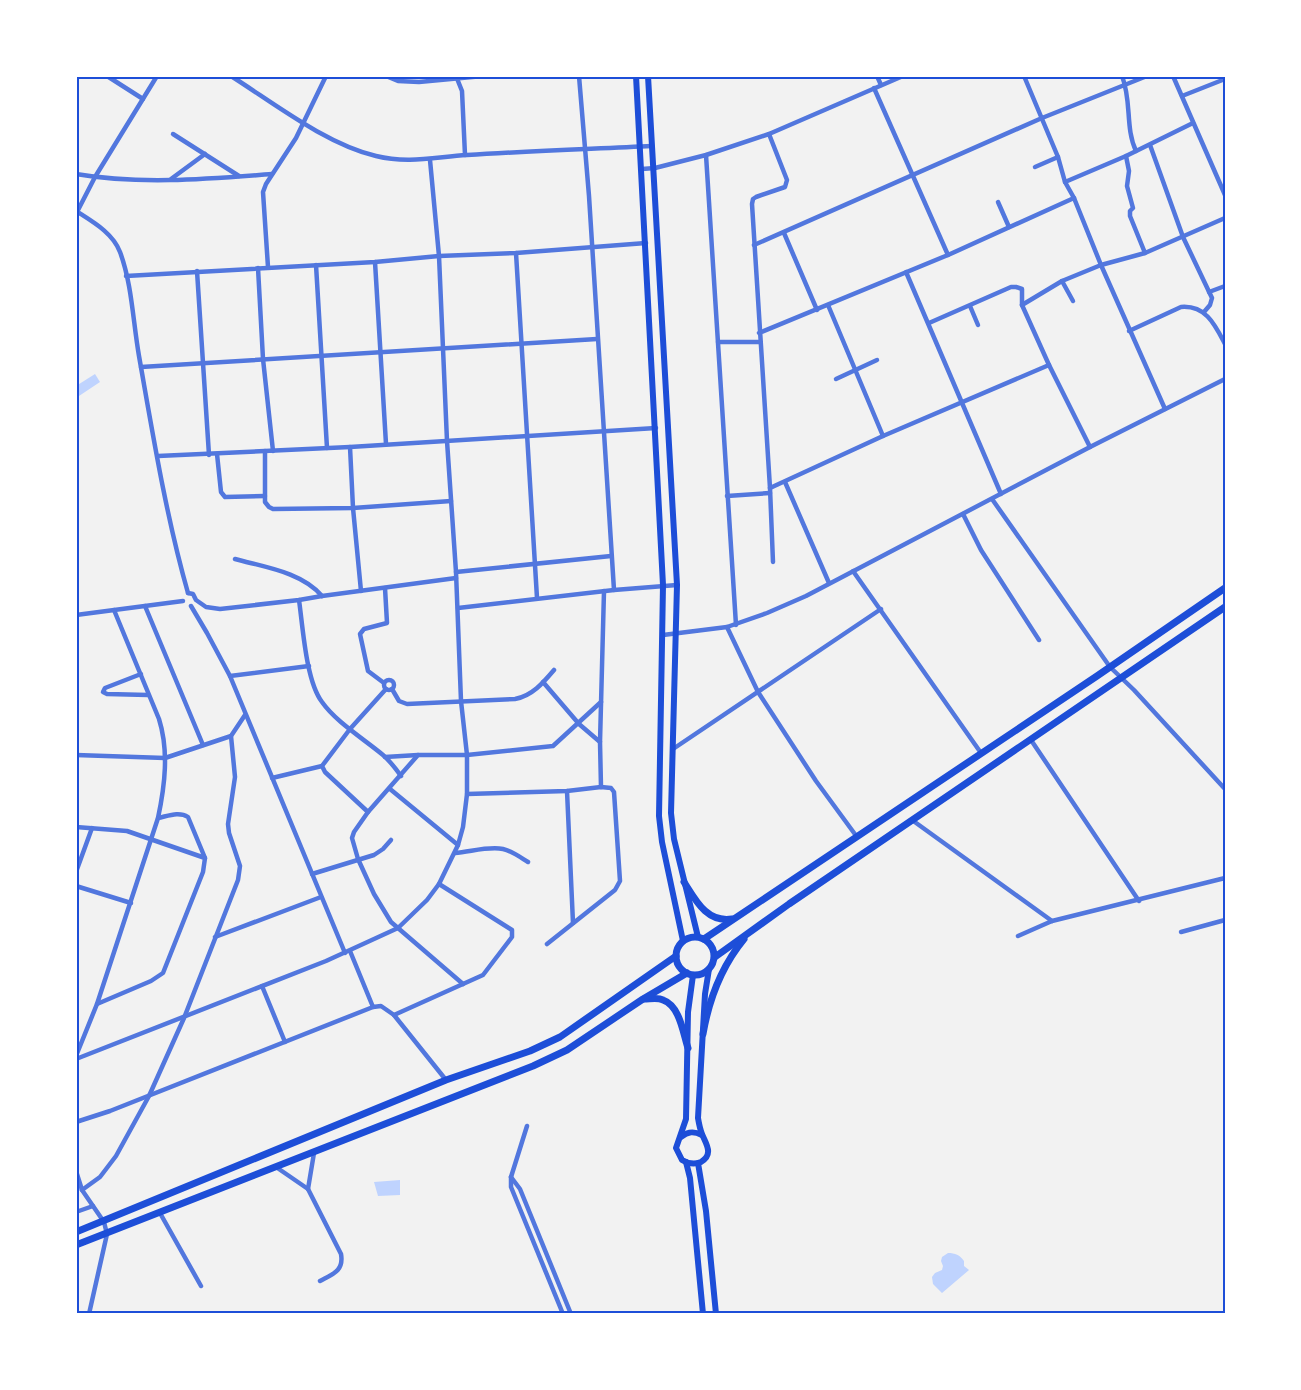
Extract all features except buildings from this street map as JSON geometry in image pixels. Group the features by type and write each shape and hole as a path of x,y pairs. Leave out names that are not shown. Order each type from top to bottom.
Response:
{"main road":[{"path":"636,76 664,585 659,816 662,842 683,941"},
{"path":"648,76 677,585 671,812 684,882 701,938"},
{"path":"701,938 857,837 1225,588"},
{"path":"686,1162 698,1163 706,1157 709,1146 702,1135 698,1118 705,994 709,969 714,957 1225,607"},
{"path":"684,882 707,914 720,919 733,919"},
{"path":"702,1034 717,982 728,960 750,931"},
{"path":"690,974 679,966 676,956 683,941 693,937 701,938 712,947 714,957"},
{"path":"76,1232 446,1080 530,1051 560,1037 676,956"},
{"path":"76,1245 533,1066 567,1050 643,999 690,974 699,974 709,969"},
{"path":"690,974 686,1119 676,1145 679,1156 686,1162 690,1178 704,1314"},
{"path":"643,999 662,999 672,1005 679,1019 688,1048"},
{"path":"680,1138 690,1132 702,1135"},
{"path":"698,1163 706,1211 716,1314"}],"street":[{"path":"107,76 142,99"},
{"path":"157,76 95,177 76,212 98,225 114,241 120,251 177,557 188,593 206,607 214,609 299,600 456,578"},
{"path":"231,76 345,146 376,156 393,159 430,160 465,155 652,146"},
{"path":"268,267 263,192 304,122 326,76"},
{"path":"386,76 398,81 419,82 482,76"},
{"path":"579,76 614,590"},
{"path":"877,76 881,86"},
{"path":"642,169 654,168 706,155 769,134 903,76"},
{"path":"1024,76 1058,157 1065,182 1074,198 1101,265 1165,408"},
{"path":"1122,76 1126,85 1129,108 1129,130 1136,151"},
{"path":"754,245 1042,118 1147,76"},
{"path":"1173,76 1225,195"},
{"path":"456,77 462,91 465,155"},
{"path":"1182,96 1225,79"},
{"path":"874,88 948,255"},
{"path":"1065,182 1150,145 1193,123"},
{"path":"173,134 240,177"},
{"path":"769,134 786,175 785,187 753,199 754,245 773,562"},
{"path":"1150,145 1183,237 1209,292 1212,302 1204,312"},
{"path":"170,180 204,154"},
{"path":"706,155 736,625"},
{"path":"1126,156 1129,171 1127,186 1133,208 1130,211 1130,216 1145,253"},
{"path":"1035,167 1058,157"},
{"path":"76,1057 184,1018 345,953 398,928 416,912 439,884 455,853 463,827 468,794 461,701 458,608 447,441 438,256 430,160"},
{"path":"76,174 95,177 170,180 272,174"},
{"path":"760,333 948,255 1074,198"},
{"path":"998,202 1009,227"},
{"path":"1022,305 1062,280 1101,265 1145,253 1225,218"},
{"path":"784,233 816,310"},
{"path":"126,276 375,262 438,256 516,253 646,243"},
{"path":"516,253 537,598"},
{"path":"375,262 386,444"},
{"path":"316,265 327,448"},
{"path":"258,268 263,359 273,451"},
{"path":"197,271 209,455"},
{"path":"906,272 1001,494"},
{"path":"1062,280 1073,301"},
{"path":"1209,292 1225,286"},
{"path":"929,323 1016,287 1022,289 1022,305 1049,365 1090,447"},
{"path":"828,305 883,436"},
{"path":"970,306 978,326"},
{"path":"1130,330 1181,307 1189,306 1204,312 1215,324 1225,344"},
{"path":"142,367 381,354 597,339"},
{"path":"718,342 760,342"},
{"path":"836,379 877,360"},
{"path":"770,488 883,436 1049,365"},
{"path":"663,635 727,627 767,613 829,584 1165,408 1225,379"},
{"path":"158,456 209,455 656,428"},
{"path":"350,447 353,508 361,591"},
{"path":"265,451 266,505 273,509 353,508 451,500"},
{"path":"217,454 222,495 226,497 265,496"},
{"path":"785,482 829,584"},
{"path":"727,496 770,493"},
{"path":"992,499 1110,667 1225,789"},
{"path":"962,514 981,550 1039,640"},
{"path":"456,572 611,556"},
{"path":"235,559 303,579 315,587 322,596"},
{"path":"853,571 982,753"},
{"path":"458,608 537,598 677,585"},
{"path":"384,588 387,623 364,629 360,634 368,671 384,683 386,689"},
{"path":"601,787 600,742 604,591"},
{"path":"183,601 184,596 188,593"},
{"path":"191,606 196,600"},
{"path":"299,600 309,666 315,690 322,703 350,729 385,757 401,776"},
{"path":"183,601 186,605 191,606 230,676 345,953"},
{"path":"76,614 183,601"},
{"path":"145,606 203,745"},
{"path":"673,749 881,609"},
{"path":"76,1057 98,1004 152,839 162,800 165,758 161,726 114,610"},
{"path":"727,627 758,692 816,781 857,837"},
{"path":"230,676 309,666"},
{"path":"384,683 387,680 392,681 394,685 392,689 398,701 407,704 515,699 524,697 543,682 554,670"},
{"path":"141,674 105,688 103,692 106,694 148,694"},
{"path":"543,682 578,724 600,742"},
{"path":"272,778 322,766 350,729 386,689 392,689"},
{"path":"385,757 466,755 553,746 601,702"},
{"path":"76,754 165,758 231,736 245,715"},
{"path":"82,1190 100,1177 116,1156 149,1096 184,1018 240,872 228,824 235,777 231,736"},
{"path":"1032,740 1139,900"},
{"path":"418,755 368,812 352,838 358,859 381,908 391,922 464,984"},
{"path":"322,766 324,772 368,812"},
{"path":"468,794 568,791 601,787 611,788 614,792 620,882 615,890 547,944"},
{"path":"390,789 458,845"},
{"path":"568,791 573,923"},
{"path":"98,1004 151,981 164,973 203,872 204,858 188,817 183,814 177,814 158,818"},
{"path":"912,820 1052,921"},
{"path":"76,827 127,831 204,858"},
{"path":"76,872 92,828"},
{"path":"312,874 379,852 391,840"},
{"path":"455,853 497,848 514,853 528,862"},
{"path":"1018,936 1052,921 1225,878"},
{"path":"394,1015 483,975 512,936 512,930 439,884"},
{"path":"76,886 131,903"},
{"path":"215,937 322,897"},
{"path":"1181,932 1225,920"},
{"path":"350,950 373,1007"},
{"path":"262,986 285,1042"},
{"path":"76,1122 149,1096 373,1007 381,1006 394,1015 446,1080"},
{"path":"527,1126 511,1177 512,1192 562,1312"},
{"path":"308,1189 314,1152"},
{"path":"276,1167 308,1189 341,1254 342,1264 337,1272 320,1281"},
{"path":"76,1172 82,1190 104,1222 107,1234 89,1314"},
{"path":"511,1177 520,1189 571,1314"},
{"path":"76,1212 93,1206"},
{"path":"160,1213 201,1286"},
{"path":"555,1314 562,1312 568,1307"}],"water":[{"path":"95,374 100,382 79,396 76,392 76,386"},
{"path":"400,1180 400,1195 378,1196 374,1182"},
{"path":"948,1253 961,1257 964,1261 964,1266 969,1270 942,1293 933,1284 932,1277 935,1273 942,1270 942,1257"}]}
